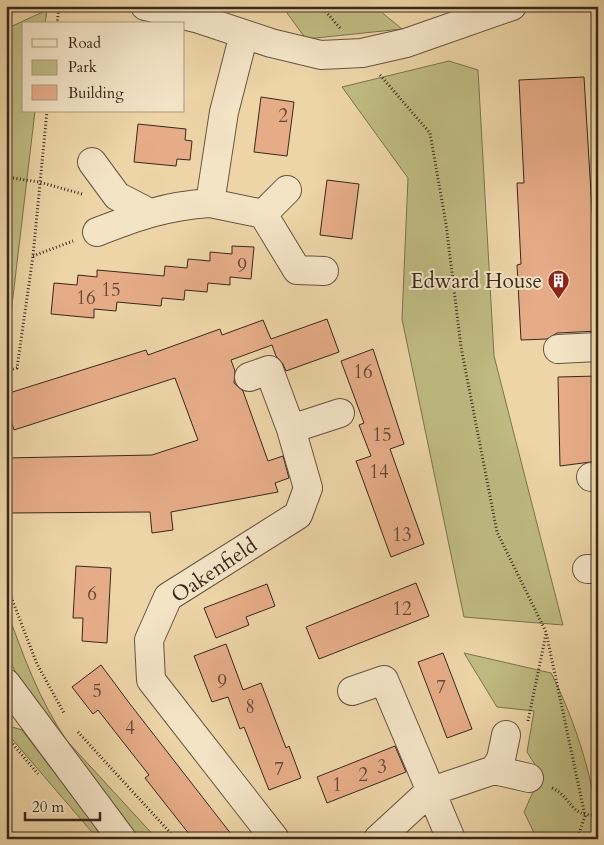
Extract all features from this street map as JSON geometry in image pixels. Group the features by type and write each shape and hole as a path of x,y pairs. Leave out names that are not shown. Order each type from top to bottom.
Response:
{"street":[{"path":"145,6 200,19 271,43 321,56 362,53 406,43 478,12 512,6"},
{"path":"210,203 224,112 244,34"},
{"path":"92,162 117,196 148,212"},
{"path":"263,214 287,190"},
{"path":"97,232 148,212 176,206 210,203 263,214 297,270 324,271"},
{"path":"558,349 598,347"},
{"name":"Oakenfield","path":"249,377 269,370 291,429 308,488 298,515 168,597 149,640 151,680 275,839"},
{"path":"291,429 340,413"},
{"path":"352,690 384,680 451,839"},
{"path":"7,688 122,839"},
{"path":"494,770 517,729"},
{"path":"378,839 430,792 494,770 529,778"}],"path":[{"path":"57,22 59,6"},
{"path":"321,6 430,133 446,224 461,347 497,532 546,632 585,816 577,839"},
{"path":"6,371 17,368 33,256 47,112"},
{"path":"6,177 39,182 84,194"},
{"path":"33,256 97,232"},
{"path":"6,584 36,664 67,718"},
{"path":"517,729 546,632"},
{"path":"72,725 173,838"},
{"path":"529,778 558,790 573,808 585,816 598,815"}],"green space":[{"path":"282,6 374,6 402,29 306,39"},
{"path":"47,10 45,22 22,22 22,112 35,112 6,356 6,29"},
{"path":"449,61 478,70 494,356 563,625 464,617 402,319 408,178 342,87"},
{"path":"6,608 25,660 40,693 67,741 157,839 132,839 26,693 6,653"},
{"path":"464,653 551,673 568,710 583,754 594,798 598,839 537,839 524,812 541,774 527,752 534,711 497,707"},
{"path":"6,725 22,730 95,826 98,832 97,838 6,732"}],"building":[{"path":"584,77 595,260 598,260 598,331 557,333 547,339 521,340 517,265 521,264 517,183 524,183 519,80"},
{"path":"261,97 294,102 287,156 254,152"},
{"path":"138,124 186,129 185,140 192,141 190,160 177,159 176,166 134,162"},
{"path":"327,180 359,184 352,239 320,235"},
{"path":"232,246 254,247 251,279 230,277 230,285 208,283 207,292 185,290 184,300 162,298 161,306 117,302 116,311 94,309 94,318 51,314 54,283 77,285 78,275 97,277 97,270 164,276 165,266 187,268 188,259 210,261 210,252 232,254"},
{"path":"327,319 339,352 286,371 276,356 272,345 231,360 235,371 234,383 243,391 268,461 283,456 289,478 275,483 278,492 171,512 173,530 152,533 150,512 6,513 6,458 152,455 198,440 175,378 14,430 6,404 6,394 146,350 148,355 220,329 222,335 263,320 271,339"},
{"path":"373,349 404,444 390,449 424,544 391,557 356,461 371,456 359,425 364,423 341,361"},
{"path":"598,376 598,461 560,466 558,377"},
{"path":"76,566 111,568 107,643 82,641 83,618 73,618"},
{"path":"416,583 429,616 319,659 306,627"},
{"path":"267,584 275,606 246,617 249,625 216,638 204,608"},
{"path":"226,644 243,690 261,683 286,748 289,746 301,778 269,790 244,727 240,729 228,697 212,702 194,656"},
{"path":"443,653 472,729 447,738 418,662"},
{"path":"101,665 235,839 193,839 145,778 149,775 98,710 93,714 72,687"},
{"path":"395,746 406,772 327,803 317,777"}],"place":[{"name":"Edward House","path":"558,300"}]}
